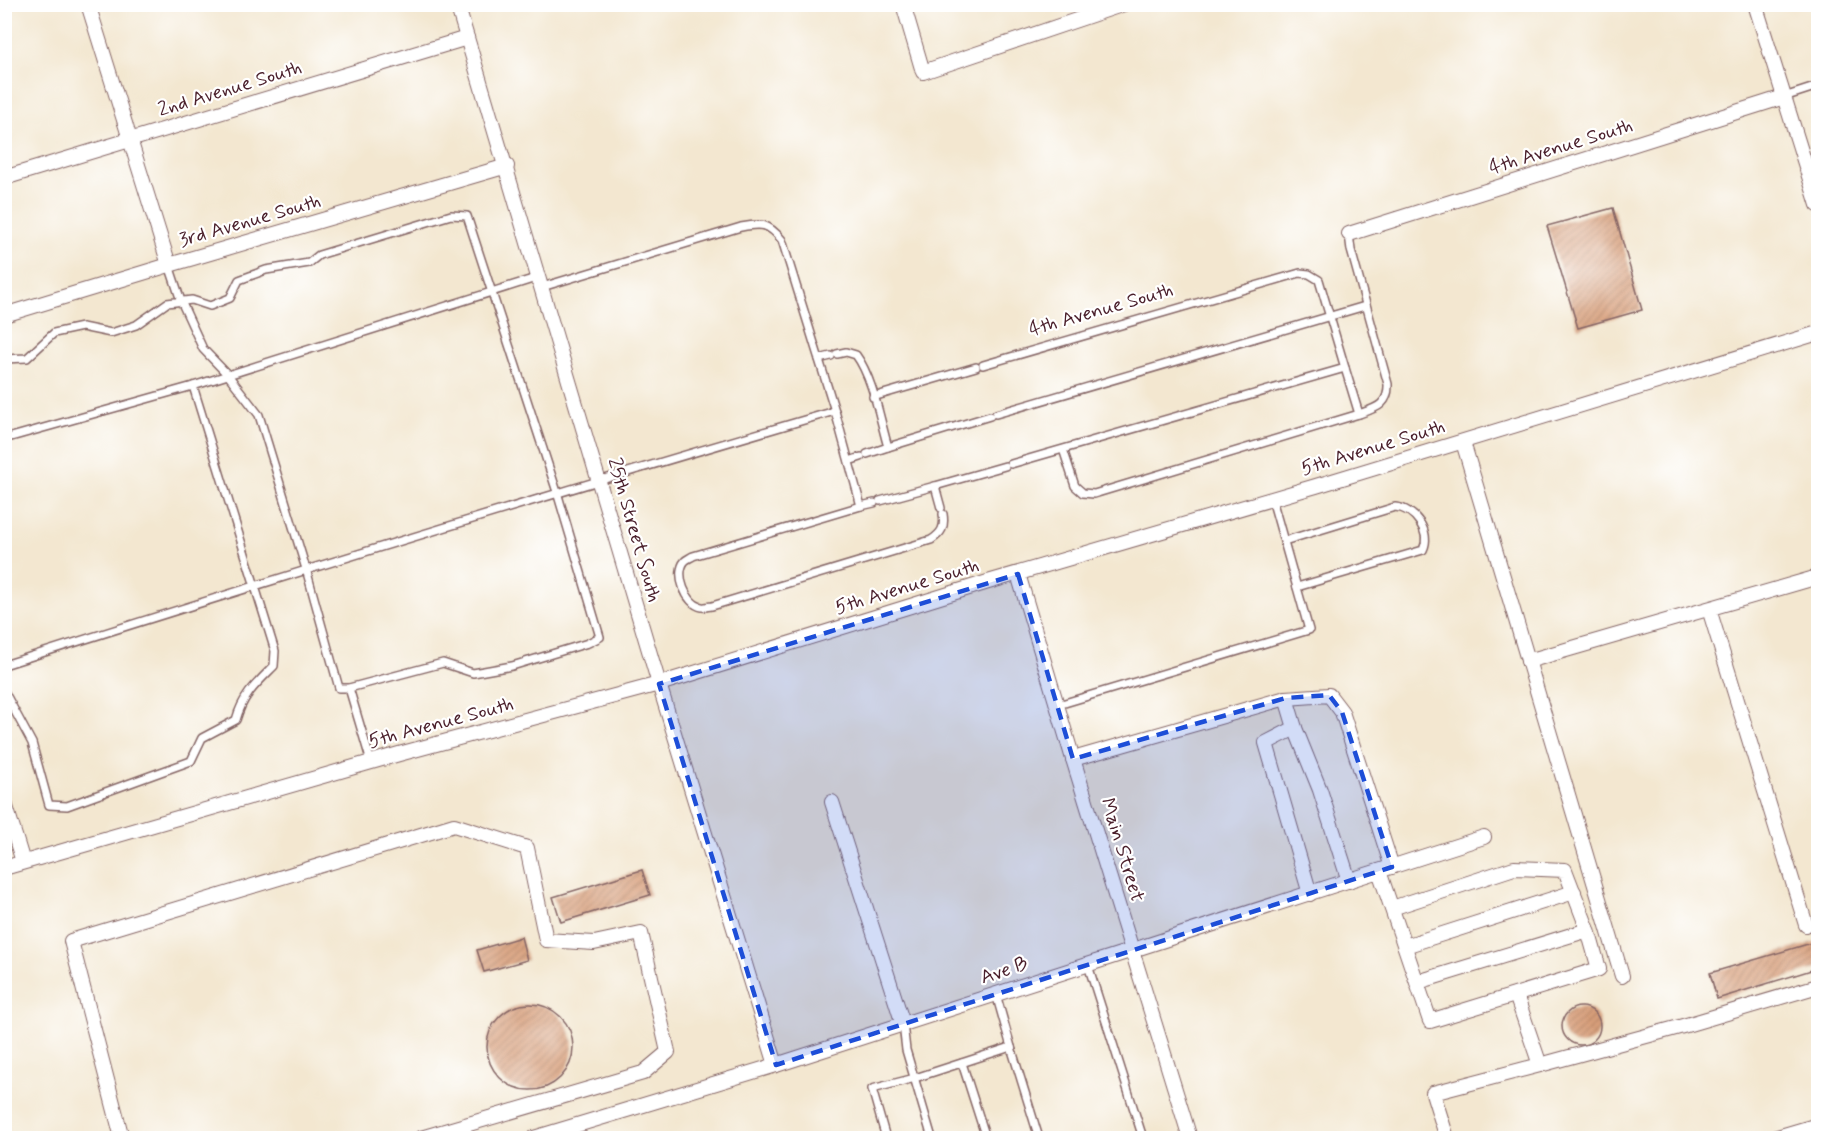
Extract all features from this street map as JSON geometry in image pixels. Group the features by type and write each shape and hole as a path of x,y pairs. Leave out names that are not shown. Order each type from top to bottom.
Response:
{"street":[{"path":"88,4 169,265"},
{"name":"25th Street South","path":"457,4 659,684 776,1065"},
{"path":"903,4 923,72 1117,7"},
{"path":"1755,4 1818,205"},
{"name":"2nd Avenue South","path":"4,178 467,38"},
{"name":"4th Avenue South","path":"1349,234 1784,97"},
{"name":"3rd Avenue South","path":"4,315 507,166"},
{"name":"5th Avenue South","path":"4,868 371,762 659,684 1818,333"},
{"path":"1463,442 1622,976"},
{"name":"Main Street","path":"1018,574 1190,1138"},
{"path":"1528,661 1818,577"},
{"path":"1709,609 1806,925"},
{"path":"1073,759 1286,698 1329,695 1342,712 1385,869 1392,908 1430,1021 1599,969 1588,930 1565,870 1514,868 1392,908"},
{"path":"1286,698 1295,728 1320,790 1349,881"},
{"path":"1295,728 1266,743 1310,894"},
{"path":"4,800 23,862"},
{"path":"832,802 903,1024"},
{"path":"122,1138 71,941 454,825 527,848 546,940 594,943 640,933 668,1052 643,1073 424,1138"},
{"name":"Ave B","path":"534,1138 776,1065 1484,837"},
{"path":"1405,946 1574,892"},
{"path":"1418,982 1588,930"},
{"path":"1447,1138 1433,1093 1683,1026 1818,986"},
{"path":"1516,994 1540,1065"},
{"path":"1774,1138 1818,1125"}],"lane":[{"path":"1784,97 1818,86"},
{"path":"4,359 27,358 54,333 82,327 111,333 136,325 167,303 181,302 192,300 210,306 230,298 239,280 266,270 309,263 319,255 451,215 467,216 557,492 600,637 588,643 512,666 473,673 443,663 349,688 339,688 306,569 259,416 228,375 203,349 181,302 169,265"},
{"path":"4,439 193,386 491,292 541,282 758,223 772,228 782,240 835,411 861,506"},
{"path":"1063,449 1075,486 1083,493 1094,494 1359,414 1382,404 1388,395 1388,384 1350,250 1349,234"},
{"name":"4th Avenue South","path":"873,397 1300,273 1309,274 1319,280 1331,318"},
{"path":"849,461 993,415 1331,318 1365,306"},
{"path":"1331,318 1359,414"},
{"path":"819,359 846,352 856,355 862,363 888,447"},
{"path":"934,486 945,525 940,534 931,540 712,606 700,607 690,601 680,571 684,561 693,556 861,506 1345,368"},
{"path":"4,691 32,743 49,805 67,806 191,761 202,738 236,720 241,704 253,687 274,666 275,651 193,386"},
{"path":"4,666 306,569 557,492 835,411"},
{"path":"1058,705 1309,630 1272,499"},
{"path":"1284,541 1395,507 1418,519 1422,524 1426,539 1423,550 1297,587"},
{"path":"349,688 371,762"},
{"path":"1089,964 1143,1138"},
{"path":"996,994 1039,1138"},
{"path":"903,1024 906,1050 932,1138"},
{"path":"886,1138 872,1089 915,1078 1011,1047"},
{"path":"962,1063 986,1138"}],"highlighted area":[{"path":"1018,574 1073,759 1286,698 1329,695 1342,712 1392,867 776,1065 659,684"}],"building":[{"path":"1613,208 1642,310 1578,328 1547,226"},
{"path":"642,870 650,895 561,922 553,897"},
{"path":"521,937 527,960 484,972 477,950"},
{"path":"1818,941 1818,968 1717,999 1710,973"},
{"path":"530,1004 554,1011 566,1023 573,1047 566,1071 554,1083 530,1090 506,1083 494,1071 487,1047 494,1023 506,1011"},
{"path":"1581,1007 1588,1008 1594,1013 1599,1019 1599,1033 1594,1039 1588,1044 1581,1045 1574,1044 1568,1039 1563,1033 1562,1026 1563,1019 1568,1013 1574,1008"}]}
